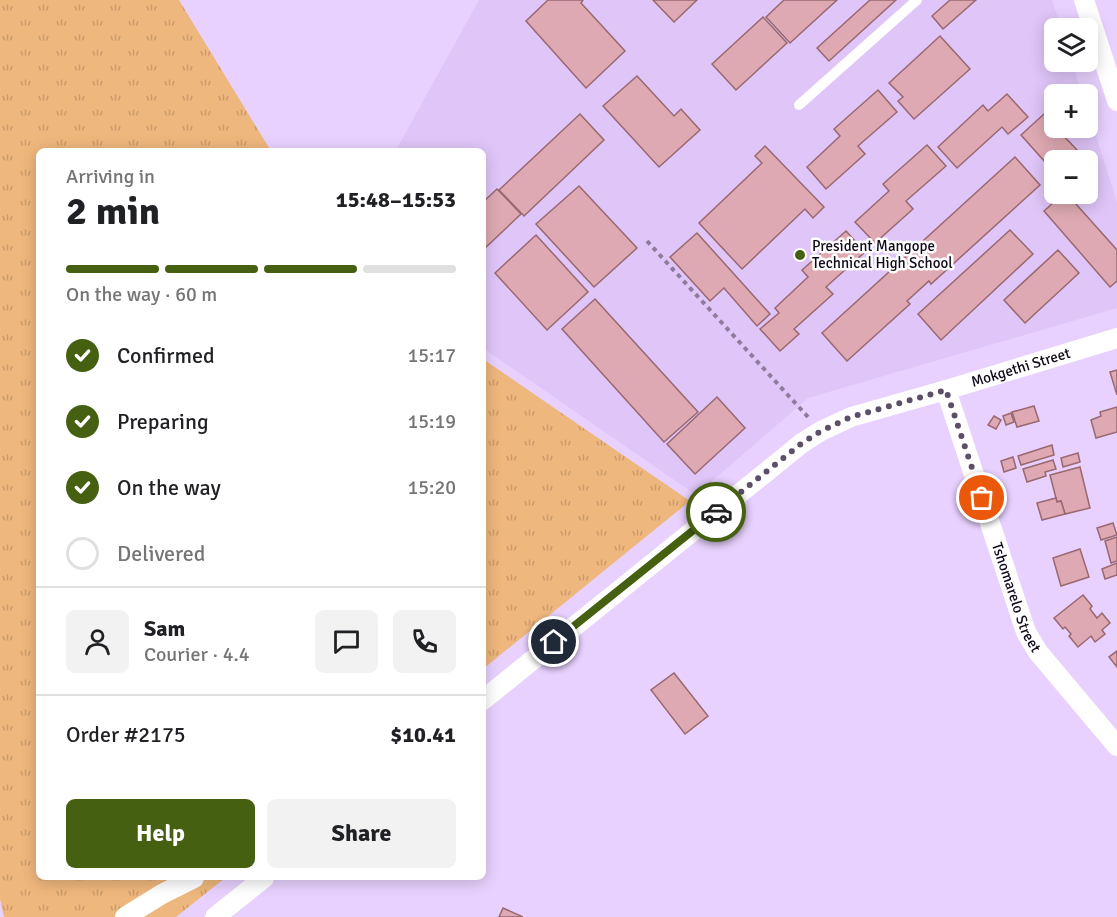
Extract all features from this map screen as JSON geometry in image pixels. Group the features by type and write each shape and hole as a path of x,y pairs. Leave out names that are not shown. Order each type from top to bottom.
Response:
{"street":[{"path":"1084,0 1113,73 1117,100"},
{"name":"Mokgethi Street","path":"486,698 802,443 821,431 851,417 1117,338"},
{"name":"Tshomarelo Street","path":"946,390 1026,632 1038,652 1117,746"},
{"path":"125,917 190,880"},
{"path":"215,917 261,880"}],"lane":[{"path":"799,105 917,0"}],"path":[{"path":"647,241 821,431"}],"shaded area":[{"name":"President Mangope Technical High School","path":"479,0 1052,0 1058,18 1044,18 1044,72 1075,72 1079,84 1044,84 1044,138 1097,138 1117,202 1117,308 808,398 696,495 486,350 486,148 397,148"}],"green space":[{"path":"0,0 179,0 269,148 36,148 36,880 222,880 176,917 4,917 0,899"},
{"path":"486,361 690,501 486,667"}],"building":[{"path":"548,0 583,0 581,3 625,51 586,88 526,21"},
{"path":"653,0 697,0 674,22"},
{"path":"784,0 837,0 790,43 766,17"},
{"path":"870,0 896,0 829,61 817,48"},
{"path":"950,0 976,0 943,29 932,16"},
{"path":"763,17 787,43 736,90 712,64"},
{"path":"940,36 970,69 914,119 898,101 903,97 889,83"},
{"path":"637,76 674,116 681,109 700,130 659,167 603,106"},
{"path":"878,90 897,112 858,146 865,154 826,189 807,167 840,136 834,129"},
{"path":"1007,94 1028,117 1008,134 1002,127 957,168 938,147 983,105 988,111"},
{"path":"580,114 604,140 524,216 499,190"},
{"path":"1044,114 1044,138 1066,138 1077,150 1044,150 1044,161 1021,135"},
{"path":"927,145 946,166 906,201 913,209 875,243 855,222 889,191 883,184"},
{"path":"765,146 824,207 813,218 805,209 742,269 699,223 762,163 755,156"},
{"path":"1015,157 1040,185 931,284 929,281 907,301 910,304 847,361 822,333"},
{"path":"579,186 637,248 594,287 536,224"},
{"path":"497,189 521,214 486,247 486,199"},
{"path":"1052,204 1076,204 1117,250 1117,281 1110,287 1044,211"},
{"path":"1010,230 1033,254 941,340 918,314"},
{"path":"846,231 865,252 826,287 833,294 794,329 799,334 780,351 760,329 779,313 775,308 808,277 802,270"},
{"path":"697,233 770,314 757,326 724,288 710,301 670,257"},
{"path":"536,235 588,292 547,330 495,273"},
{"path":"1058,250 1079,273 1025,323 1004,300"},
{"path":"595,299 698,412 664,442 562,329"},
{"path":"1117,370 1117,395 1110,372"},
{"path":"717,397 745,428 695,474 667,444"},
{"path":"1034,406 1039,421 1017,427 1012,412"},
{"path":"1117,407 1117,432 1096,438 1091,420 1101,416 1100,412"},
{"path":"1011,413 1014,422 1006,425 1003,416"},
{"path":"994,416 1001,420 996,429 988,425"},
{"path":"1052,445 1054,455 1021,465 1018,456"},
{"path":"1078,453 1080,462 1063,467 1061,458"},
{"path":"1013,457 1016,468 1004,472 1001,461"},
{"path":"1053,460 1056,469 1045,472 1046,476 1027,482 1023,469"},
{"path":"1080,467 1090,508 1065,514 1061,501 1057,502 1050,475"},
{"path":"1056,498 1057,502 1061,501 1065,514 1042,520 1037,503"},
{"path":"1113,523 1117,535 1101,540 1097,528"},
{"path":"1117,537 1117,561 1111,563 1105,541"},
{"path":"1080,549 1089,577 1061,586 1053,558"},
{"path":"1117,563 1117,575 1105,579 1102,569"},
{"path":"1083,595 1092,606 1090,609 1097,618 1102,613 1110,623 1102,630 1105,634 1095,642 1091,636 1078,647 1069,636 1071,634 1065,627 1063,629 1054,618"},
{"path":"1117,651 1117,667 1109,657"},
{"path":"674,673 708,716 685,734 651,690"},
{"path":"503,908 523,917 499,917"}],"way so far":[{"path":"716,512 802,443 821,431 851,417 946,390 982,498"}],"place":[{"name":"President Mangope Technical High School","path":"800,255"}],"route":[{"path":"554,642 716,512"}]}
